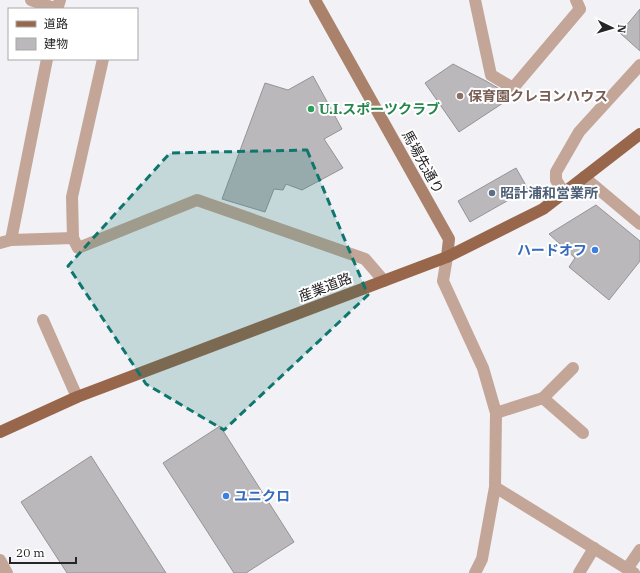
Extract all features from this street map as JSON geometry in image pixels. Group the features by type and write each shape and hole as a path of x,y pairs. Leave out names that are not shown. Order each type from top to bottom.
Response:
{"main road":[{"name":"産業道路","path":"0,432 77,396 447,257 543,209 640,134"}],"street":[{"path":"30,0 54,8"},
{"name":"馬場先通り","path":"315,0 449,239 447,257"},
{"path":"475,0 491,75 513,88 580,9 576,0"},
{"path":"47,60 6,241 73,238"},
{"path":"103,60 72,197 73,238 78,248 197,200 365,259 384,281"},
{"path":"564,193 556,180 556,172 579,132 640,65"},
{"path":"584,177 640,224"},
{"path":"447,257 443,281 483,368 496,413 495,487 482,559 475,573"},
{"path":"43,320 77,396"},
{"path":"496,413 543,398 573,368"},
{"path":"543,398 583,433"},
{"path":"495,487 630,571 640,550"},
{"path":"580,573 594,548"},
{"path":"0,560 8,573"}],"highlighted area":[{"path":"307,150 368,295 224,430 146,384 68,266 170,153"}],"building":[{"path":"640,9 640,51 620,33"},
{"path":"453,64 498,88 506,101 459,132 425,83"},
{"path":"313,76 342,129 324,139 343,168 302,190 286,184 283,190 274,189 265,212 222,199 265,83 288,90"},
{"path":"516,168 528,189 470,222 458,201"},
{"path":"596,205 640,241 640,261 609,300 569,267 575,258 549,234"},
{"path":"220,426 294,542 246,573 234,573 163,463"},
{"path":"91,456 166,573 67,573 21,502"}],"place":[{"name":"保育園クレヨンハウス","path":"460,96"},
{"name":"U.I.スポーツクラブ","path":"311,109"},
{"name":"昭計浦和営業所","path":"492,193"},
{"name":"ハードオフ","path":"595,250"},
{"name":"ユニクロ","path":"226,496"}]}
